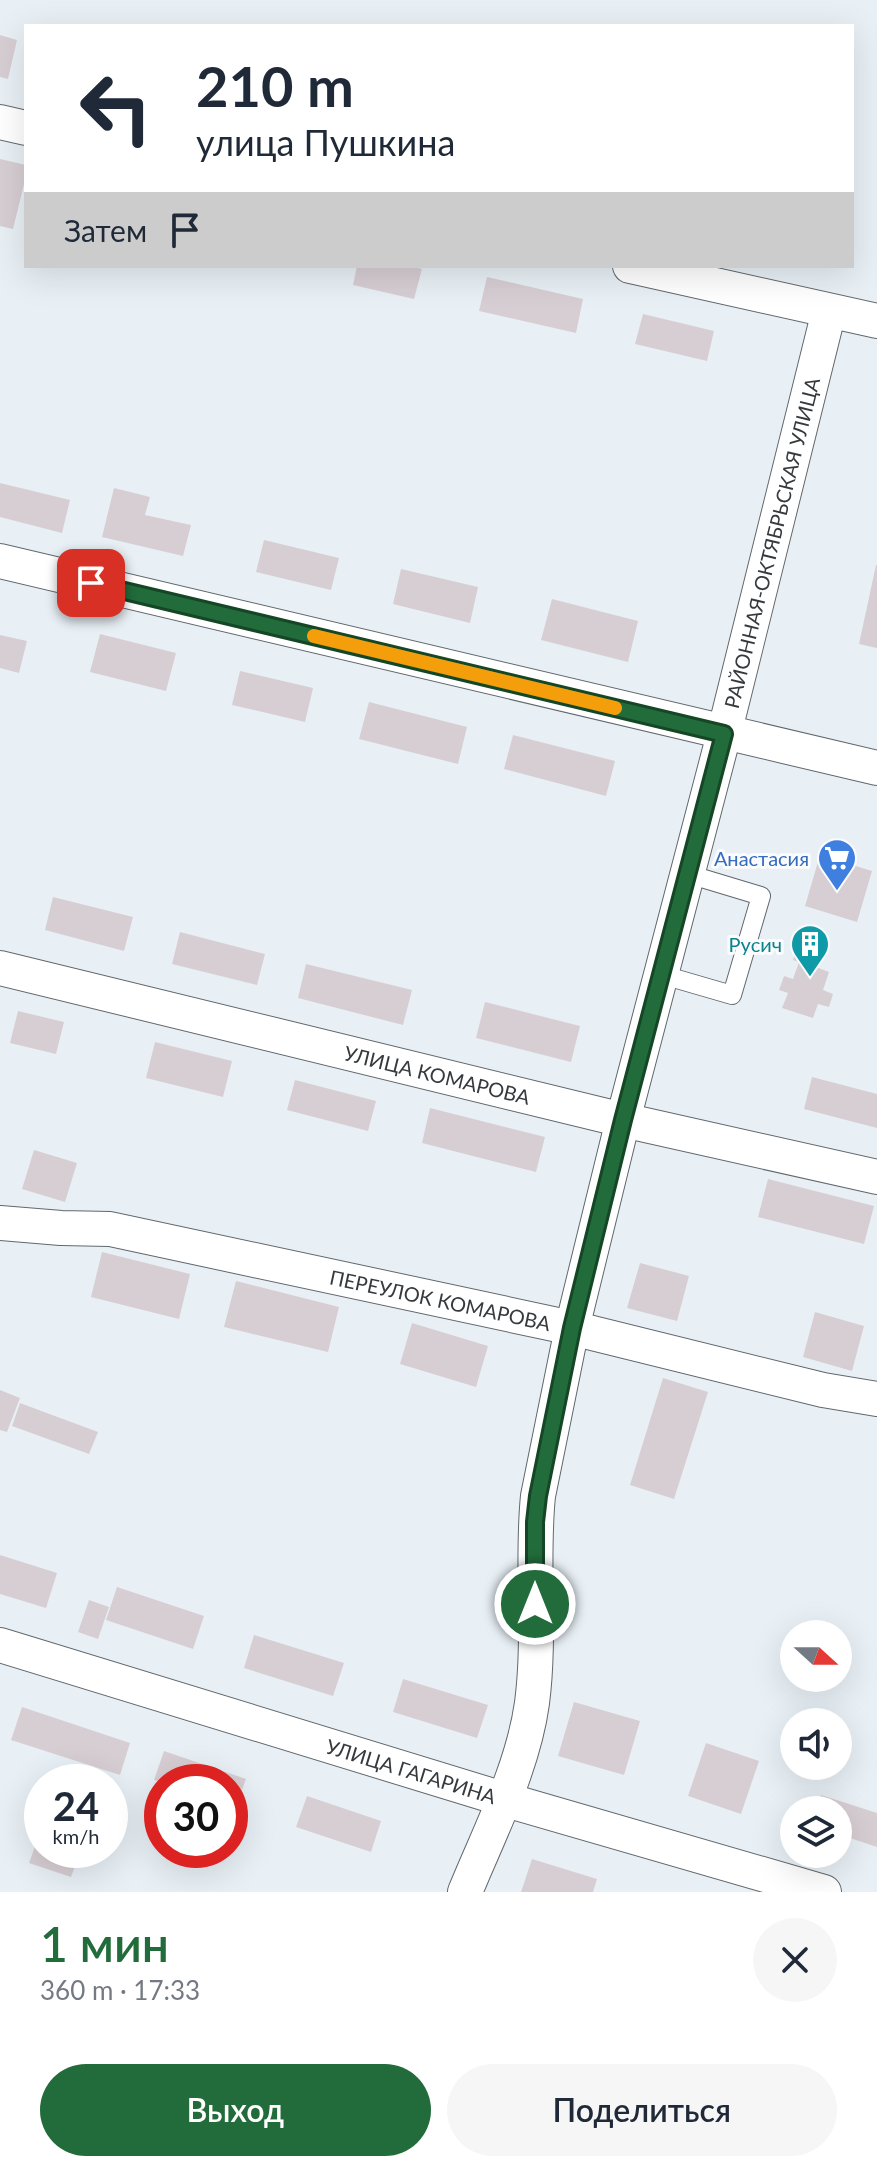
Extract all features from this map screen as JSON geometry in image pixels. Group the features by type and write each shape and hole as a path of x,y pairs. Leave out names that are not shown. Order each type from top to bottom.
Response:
{"street":[{"path":"0,122 24,128"},
{"path":"639,268 877,321"},
{"name":"РАЙОННАЯ-ОКТЯБРЬСКАЯ УЛИЦА","path":"465,1892 503,1799 528,1726 536,1664 535,1522 572,1328 829,311"},
{"path":"0,561 877,768"},
{"name":"УЛИЦА КОМАРОВА","path":"0,968 623,1120 877,1177"},
{"name":"ПЕРЕУЛОК КОМАРОВА","path":"0,1223 110,1229 572,1328 823,1390 877,1399"},
{"name":"УЛИЦА ГАГАРИНА","path":"0,1645 503,1799 824,1892"}],"lane":[{"path":"663,975 732,995 761,896 688,874"}],"building":[{"path":"0,35 17,40 8,79 0,77"},
{"path":"0,159 24,165 24,184 13,229 0,226"},
{"path":"357,268 422,269 414,299 353,285"},
{"path":"487,277 583,299 576,333 479,311"},
{"path":"643,314 714,331 707,361 635,344"},
{"path":"0,483 70,500 62,533 0,517"},
{"path":"114,488 150,497 145,515 191,525 183,556 102,537"},
{"path":"264,540 339,558 331,590 256,572"},
{"path":"877,565 877,648 859,644"},
{"path":"401,569 478,587 470,623 393,604"},
{"path":"552,599 638,621 628,662 541,640"},
{"path":"100,634 176,653 166,691 90,672"},
{"path":"0,635 27,641 19,673 0,668"},
{"path":"240,671 313,688 305,722 232,705"},
{"path":"369,702 467,727 458,764 359,739"},
{"path":"513,735 615,761 606,796 504,769"},
{"path":"820,855 872,871 857,922 805,906"},
{"path":"53,897 133,917 124,951 45,930"},
{"path":"180,932 265,954 257,985 172,964"},
{"name":"Русич","path":"801,937 824,945 816,967 829,972 823,990 833,994 829,1007 818,1004 813,1018 782,1008 788,993 779,990 784,976 793,979 799,962 793,960"},
{"path":"306,964 412,990 403,1025 298,998"},
{"path":"485,1002 580,1026 571,1062 476,1038"},
{"path":"18,1011 64,1022 56,1054 10,1043"},
{"path":"155,1042 232,1061 223,1097 146,1078"},
{"path":"812,1077 877,1094 877,1128 804,1109"},
{"path":"295,1080 376,1101 368,1131 287,1110"},
{"path":"430,1108 545,1137 536,1172 422,1143"},
{"path":"34,1150 77,1163 65,1202 22,1189"},
{"path":"768,1179 874,1206 864,1244 758,1217"},
{"path":"102,1252 190,1274 179,1319 91,1297"},
{"path":"640,1263 689,1276 677,1321 627,1308"},
{"path":"236,1281 339,1307 328,1352 224,1327"},
{"path":"815,1312 864,1326 852,1371 803,1357"},
{"path":"412,1323 488,1346 476,1387 400,1364"},
{"path":"663,1378 708,1392 674,1499 630,1485"},
{"path":"0,1390 20,1398 7,1432 0,1430"},
{"path":"20,1403 98,1432 89,1454 12,1426"},
{"path":"0,1555 57,1573 46,1608 0,1594"},
{"path":"117,1587 204,1616 193,1649 106,1620"},
{"path":"89,1600 109,1607 98,1639 78,1632"},
{"path":"254,1635 344,1663 333,1696 244,1668"},
{"path":"403,1679 488,1705 477,1738 393,1712"},
{"path":"574,1702 640,1721 624,1775 558,1756"},
{"path":"22,1707 130,1743 123,1764 86,1764 11,1740"},
{"path":"706,1743 759,1761 741,1814 688,1796"},
{"path":"164,1751 202,1764 160,1764"},
{"path":"307,1796 381,1821 371,1852 296,1827"},
{"path":"852,1805 877,1813 877,1847 852,1839"},
{"path":"532,1859 597,1879 593,1892 521,1892"},
{"path":"44,1868 74,1868 71,1877"}],"slow traffic":[{"path":"314,636 615,708"}],"place":[{"name":"Анастасия","path":"837,892"},
{"name":"Русич","path":"810,978"}],"route":[{"path":"91,583 724,734 572,1328 538,1496 535,1604"}]}
